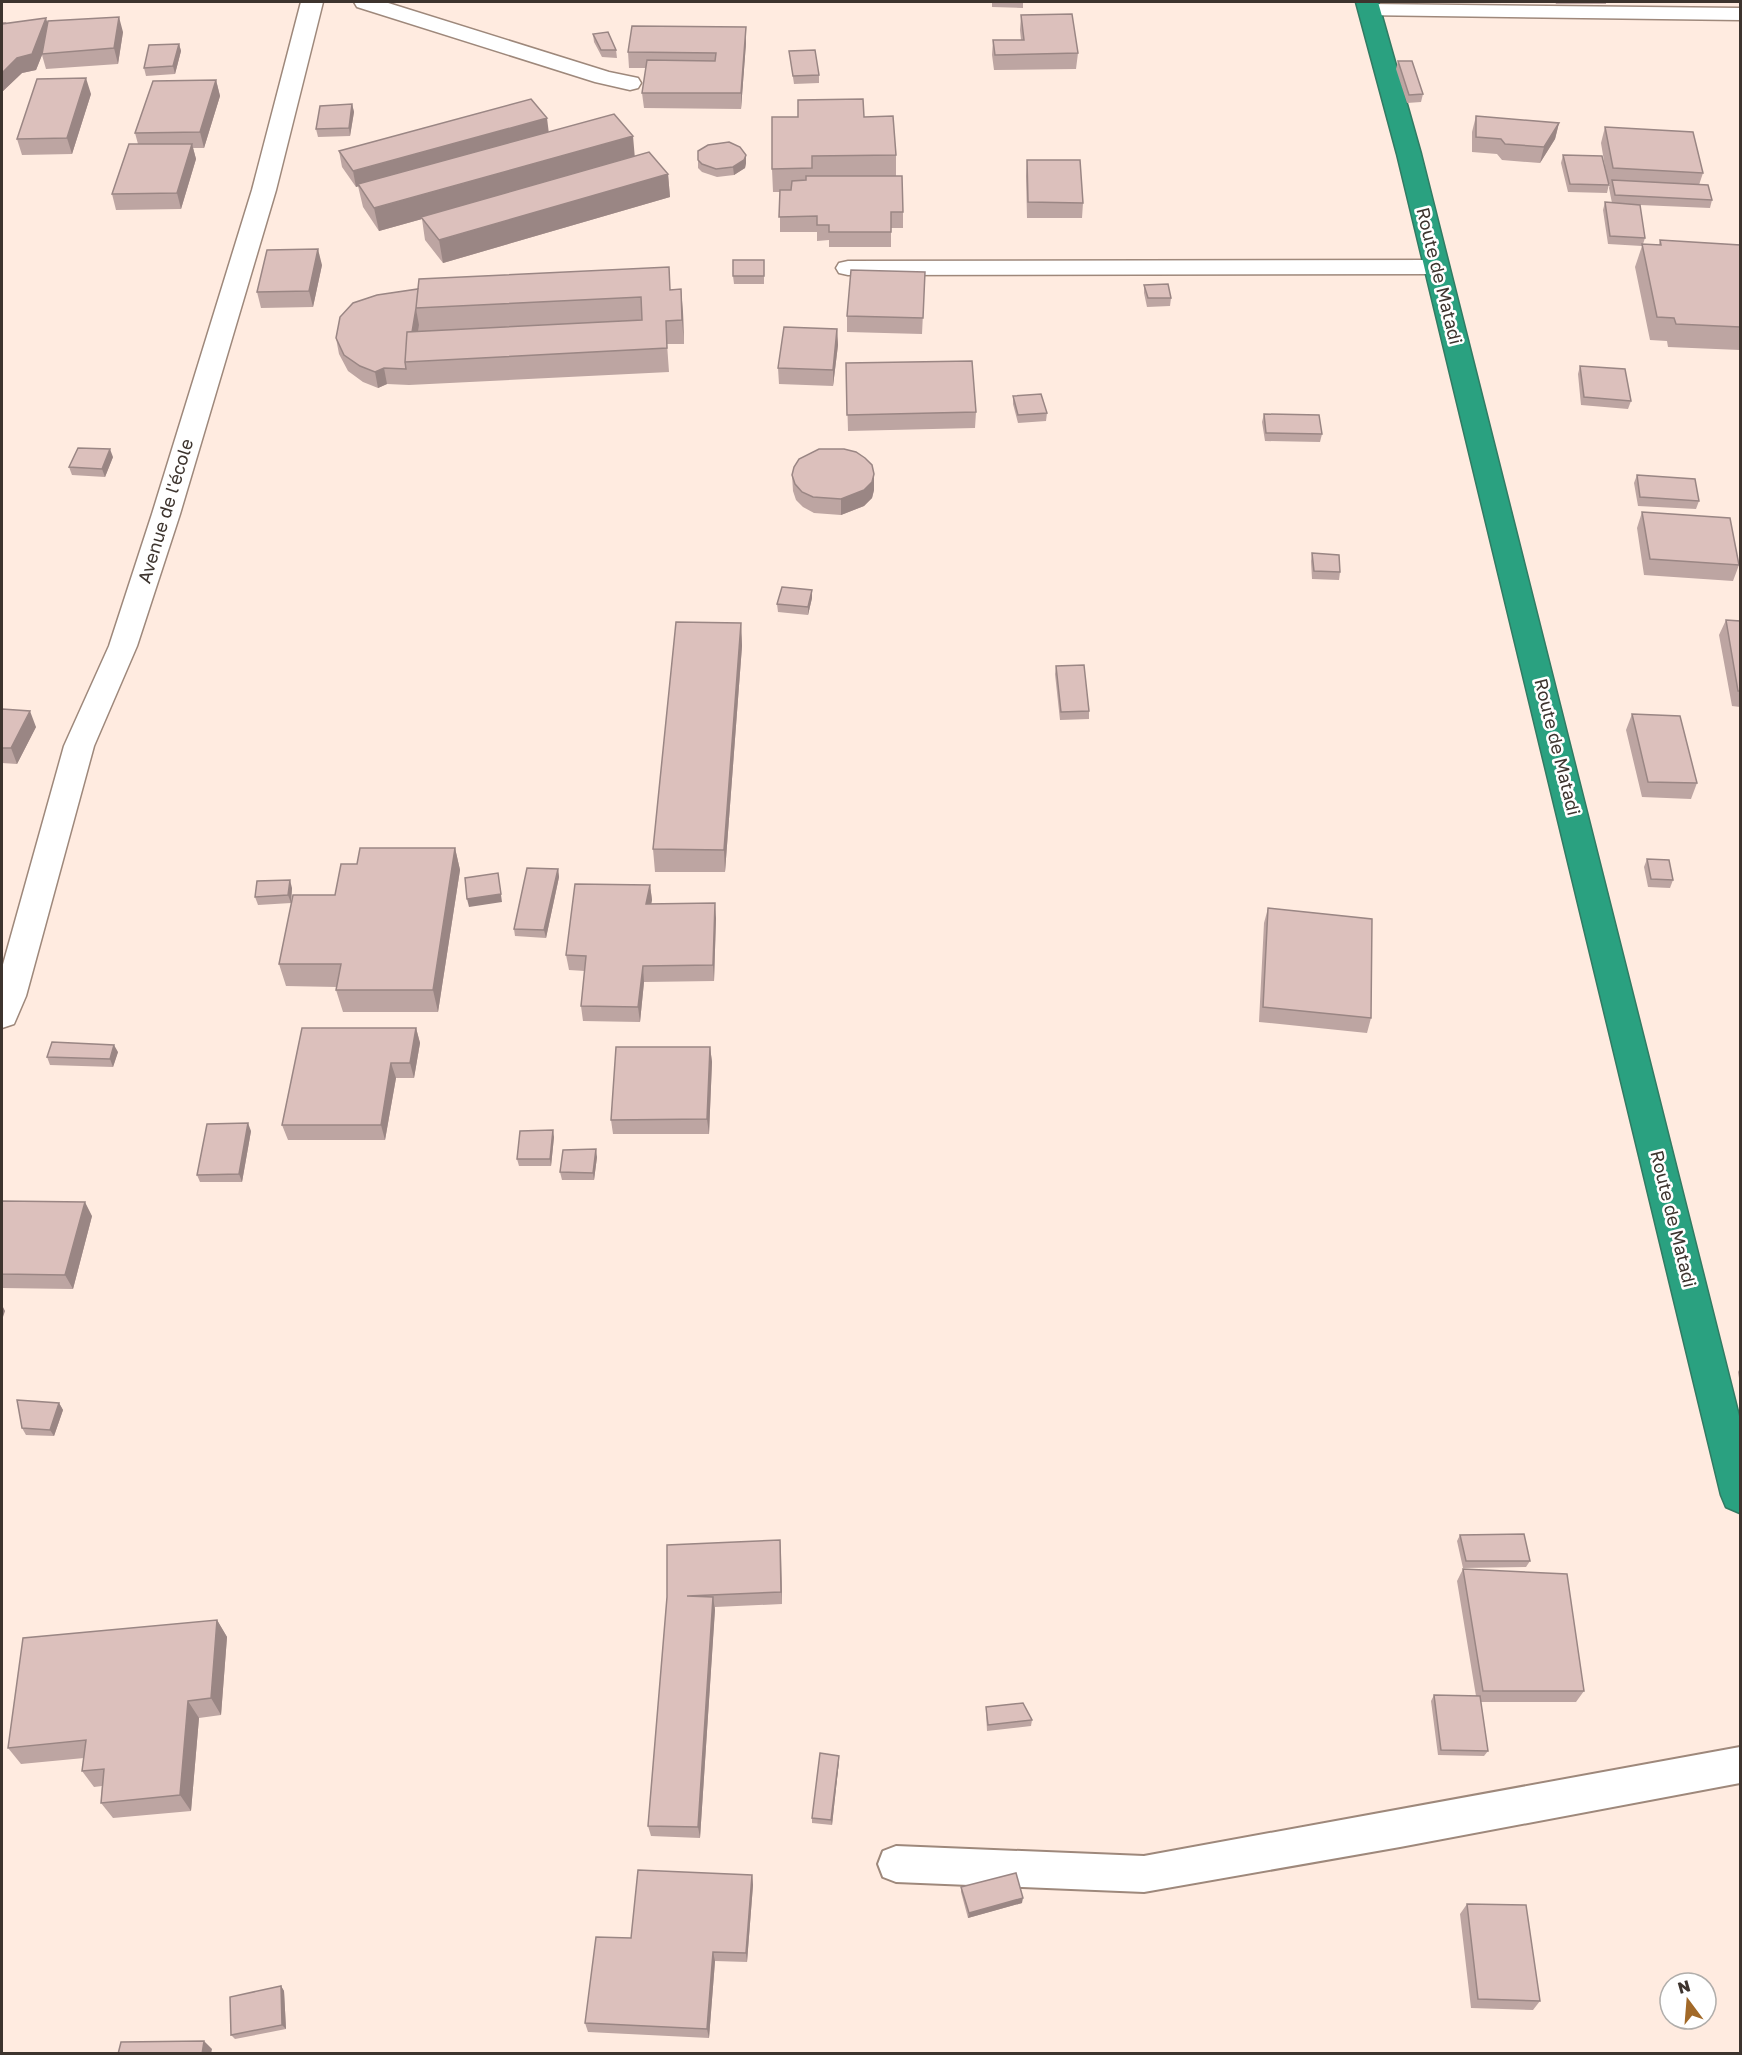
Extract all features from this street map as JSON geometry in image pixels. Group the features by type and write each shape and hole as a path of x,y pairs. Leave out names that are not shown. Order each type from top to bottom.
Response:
{"highway":[{"name":"Route de Matadi","path":"1369,6 1437,267 1740,1495"}],"street":[{"name":"Avenue de l'école","path":"2,1015 16,973 79,746 123,646 166,514 264,190 312,2"},
{"path":"365,2 603,77 630,83"},
{"path":"1369,6 1740,14"},
{"path":"848,268 1437,267"}],"lane":[{"path":"896,1864 1144,1874 1740,1765"}],"building":[{"path":"1072,14 1078,53 995,55 993,40 1024,40 1021,15"},
{"path":"119,17 114,48 42,54 48,21"},
{"path":"46,18 32,54 17,58 2,73 2,24"},
{"path":"632,26 746,27 741,93 642,93 647,60 715,61 716,53 628,52"},
{"path":"608,32 616,50 601,50 593,34"},
{"path":"179,44 173,66 144,68 149,45"},
{"path":"815,50 819,75 793,76 789,51"},
{"path":"1398,61 1412,61 1423,94 1409,95"},
{"path":"86,78 67,138 17,139 37,79"},
{"path":"216,80 200,132 135,133 153,81"},
{"path":"531,99 547,118 353,171 339,151"},
{"path":"863,99 864,117 893,116 896,155 812,156 812,168 772,169 772,117 798,117 798,100"},
{"path":"352,104 349,128 316,129 320,106"},
{"path":"614,114 633,136 374,208 358,184"},
{"path":"1476,116 1559,123 1544,147 1505,144 1501,139 1476,137"},
{"path":"1605,127 1693,132 1703,173 1613,168"},
{"path":"729,142 740,147 746,155 744,160 733,167 716,169 698,160 698,151 708,145"},
{"path":"129,144 192,144 177,193 112,194"},
{"path":"649,152 668,174 439,240 421,217"},
{"path":"1563,155 1602,156 1609,185 1570,184"},
{"path":"1027,160 1080,160 1083,203 1028,202"},
{"path":"806,176 902,176 903,212 891,212 891,232 829,232 829,225 817,225 817,216 779,217 780,190 791,190 792,181 806,180"},
{"path":"1612,180 1708,185 1712,200 1615,195"},
{"path":"1605,202 1640,205 1645,238 1610,236"},
{"path":"1660,240 1740,245 1740,327 1676,324 1674,318 1657,317 1642,244 1661,245"},
{"path":"318,249 309,291 257,292 267,250"},
{"path":"733,260 764,260 764,276 733,276"},
{"path":"669,267 670,290 681,289 682,320 666,321 667,348 405,362 407,332 642,320 641,297 416,308 419,279"},
{"path":"851,270 925,272 923,318 847,316"},
{"path":"1168,284 1171,298 1148,298 1144,285"},
{"path":"418,289 412,332 407,332 406,369 384,368 375,372 360,366 344,355 336,338 340,317 353,303 377,295"},
{"path":"784,327 837,329 833,370 778,368"},
{"path":"972,361 976,412 847,415 846,363"},
{"path":"1580,366 1625,369 1631,401 1584,397"},
{"path":"1041,394 1047,413 1018,415 1013,396"},
{"path":"1264,414 1319,415 1322,434 1266,433"},
{"path":"78,448 110,449 102,469 69,467"},
{"path":"819,449 844,449 856,452 872,465 874,474 872,482 864,490 841,499 813,497 802,492 795,484 792,475 794,467 799,459"},
{"path":"1637,475 1695,479 1699,501 1640,497"},
{"path":"1642,512 1730,518 1739,565 1650,559"},
{"path":"1312,553 1339,555 1340,572 1314,571"},
{"path":"782,587 812,590 808,607 777,604"},
{"path":"1726,620 1740,621 1740,691 1738,691"},
{"path":"676,622 741,623 724,850 653,849"},
{"path":"1084,665 1089,711 1061,712 1056,666"},
{"path":"2,709 30,711 11,748 2,748"},
{"path":"1632,714 1680,716 1697,783 1648,782"},
{"path":"360,848 455,848 433,990 336,990 341,964 279,964 293,895 335,895 341,864 357,864"},
{"path":"1647,859 1669,860 1673,880 1651,879"},
{"path":"527,868 558,869 544,930 514,929"},
{"path":"498,873 501,894 467,899 465,878"},
{"path":"290,880 288,895 255,897 257,881"},
{"path":"575,884 650,885 646,904 715,903 713,965 643,966 638,1007 581,1006 586,956 566,955"},
{"path":"1268,908 1372,919 1371,1018 1263,1007"},
{"path":"302,1028 416,1028 410,1063 391,1063 381,1125 282,1125"},
{"path":"52,1042 114,1045 110,1059 47,1057"},
{"path":"616,1047 710,1047 707,1119 611,1120"},
{"path":"248,1123 239,1174 197,1175 207,1124"},
{"path":"553,1130 550,1159 517,1159 520,1131"},
{"path":"596,1149 593,1173 560,1172 563,1150"},
{"path":"2,1201 85,1202 65,1275 2,1274"},
{"path":"17,1400 59,1403 50,1430 22,1428"},
{"path":"1524,1534 1530,1561 1466,1561 1460,1535"},
{"path":"780,1540 781,1592 687,1596 713,1597 698,1827 648,1826 667,1597 667,1545"},
{"path":"1463,1569 1567,1574 1584,1691 1483,1691"},
{"path":"217,1620 211,1698 188,1701 180,1795 101,1803 104,1769 82,1771 86,1740 8,1748 23,1638"},
{"path":"1434,1695 1480,1696 1488,1751 1441,1750"},
{"path":"1023,1703 1032,1720 988,1725 986,1707"},
{"path":"820,1753 839,1756 831,1820 812,1818"},
{"path":"638,1870 752,1875 746,1953 713,1952 707,2029 585,2023 596,1937 631,1938"},
{"path":"1016,1873 1023,1898 969,1913 961,1887"},
{"path":"1467,1904 1526,1905 1540,2001 1478,1999"},
{"path":"281,1986 282,2025 231,2035 230,1997"},
{"path":"204,2041 202,2054 118,2054 121,2042"}]}
